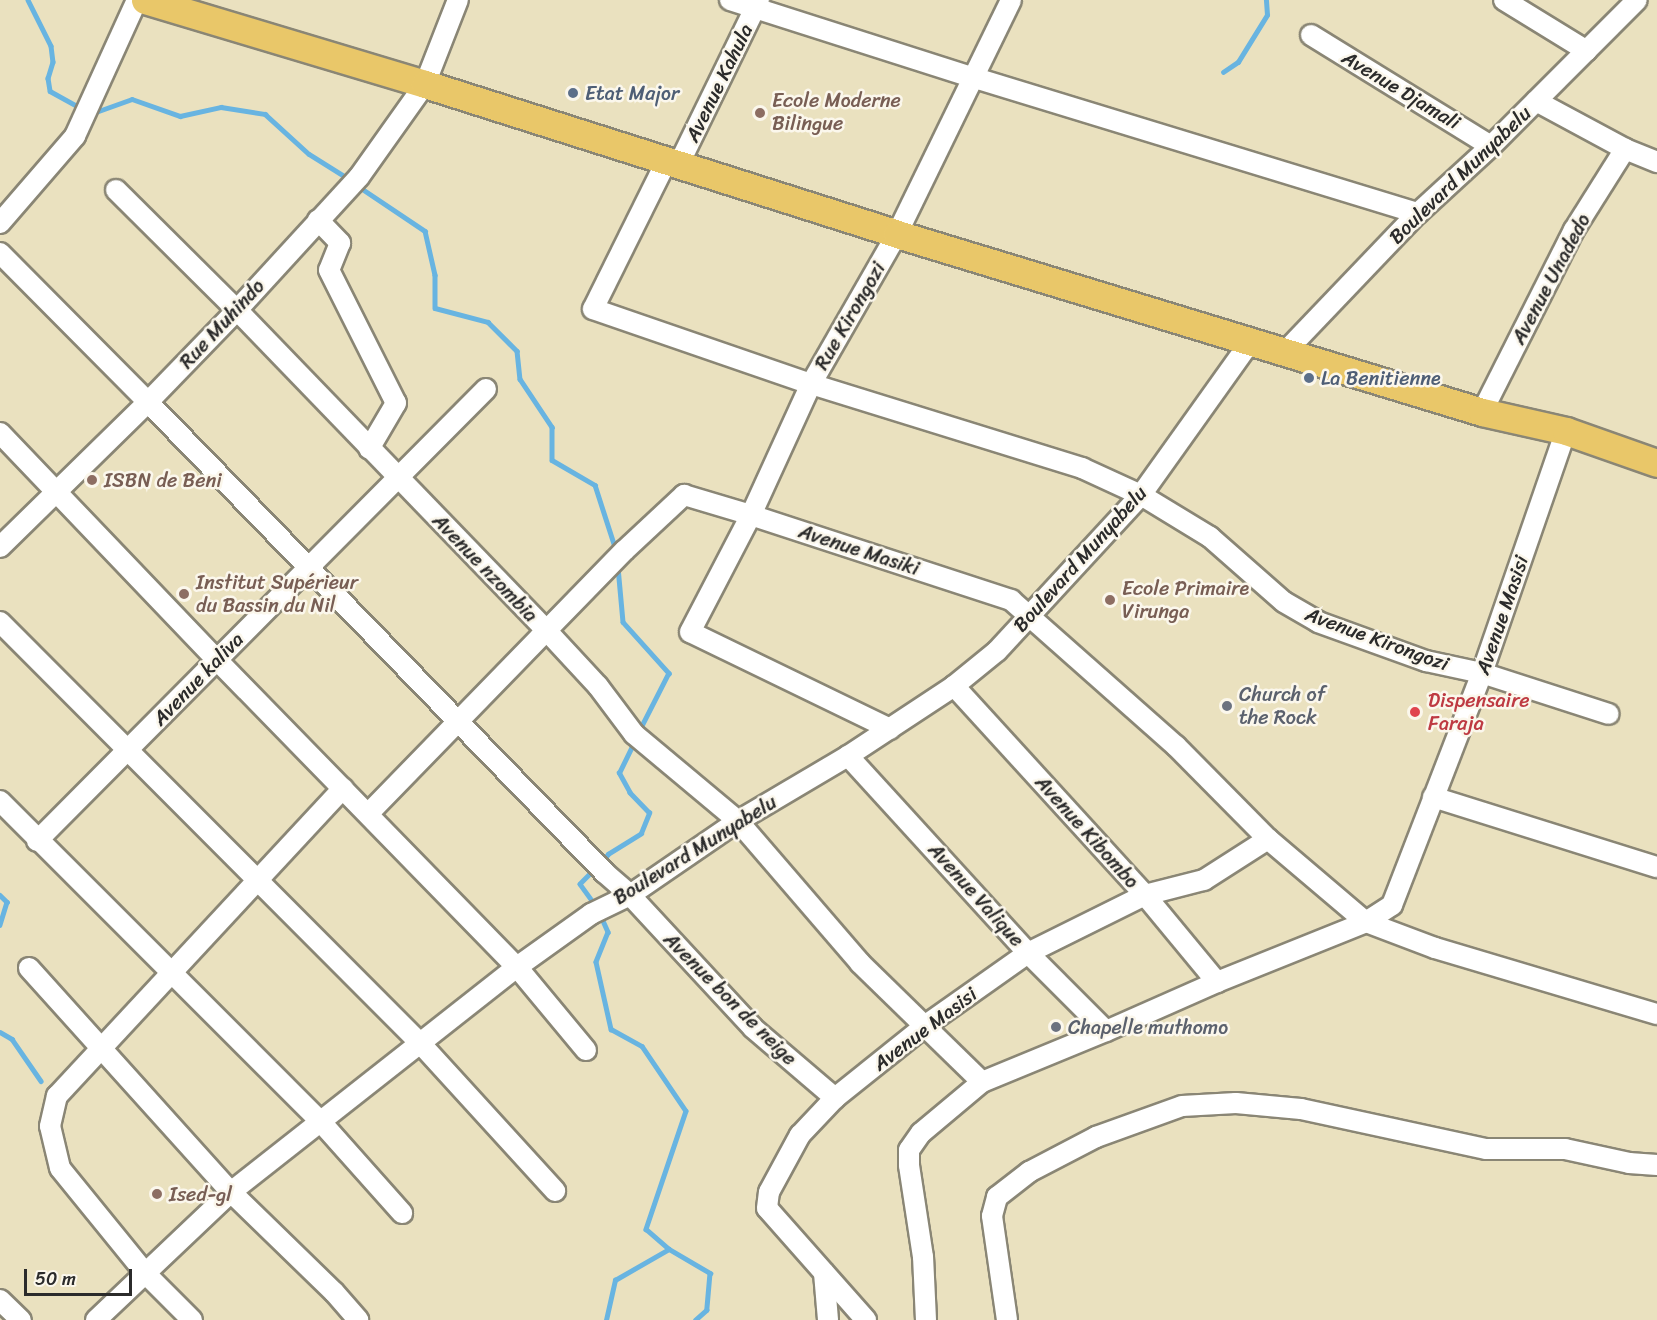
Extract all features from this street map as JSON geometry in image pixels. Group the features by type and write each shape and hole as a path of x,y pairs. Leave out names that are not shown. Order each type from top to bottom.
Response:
{"highway":[{"path":"145,0 425,84 897,234 1482,412 1566,431 1657,462"}],"street":[{"path":"0,223 75,136 137,0"},
{"name":"Rue Muhindo","path":"0,547 148,402 237,310 354,182 425,84 458,0"},
{"path":"730,0 757,4 972,77 1418,213"},
{"name":"Rue Kirongozi","path":"890,729 690,633 751,514 811,384 897,234 1011,0"},
{"path":"1504,0 1587,51"},
{"name":"Boulevard Munyabelu","path":"1285,352 1418,213 1491,146 1637,0"},
{"name":"Avenue Kahula","path":"757,4 593,309 811,384"},
{"name":"Avenue Djamali","path":"1311,35 1491,146"},
{"path":"1536,101 1625,149 1657,162"},
{"name":"Avenue Unadedo","path":"1482,412 1574,230 1625,149"},
{"name":"Avenue nzombia","path":"116,190 237,310 546,631 598,686 639,738 738,821 860,963 982,1082"},
{"path":"318,220 340,243 329,270 396,403 369,449"},
{"name":"Avenue bon de neige","path":"0,253 148,402 458,724 599,867 630,895 753,1028 835,1098"},
{"name":"Boulevard Munyabelu","path":"96,1320 231,1192 517,968 597,911 630,895 738,821 890,729 954,686 997,651 1142,495 1251,341"},
{"name":"Avenue Kirongozi","path":"811,384 1082,468 1142,495 1210,537 1284,602 1318,622 1426,661 1482,672 1609,714"},
{"name":"Avenue kaliva","path":"37,841 127,752 306,567 486,389"},
{"name":"Avenue Masisi","path":"926,1320 923,1257 909,1150 921,1133 982,1082 1106,1031 1216,982 1366,922 1392,905 1482,672 1566,431"},
{"path":"0,433 517,968 586,1050"},
{"name":"Avenue Masiki","path":"546,631 626,549 684,495 751,514 1011,600 1030,614 1176,746 1268,839 1366,922 1435,948 1657,1014"},
{"path":"0,622 127,752 421,1044 555,1191"},
{"path":"368,814 546,631"},
{"name":"Avenue Kibombo","path":"954,686 1145,895 1216,982"},
{"name":"Avenue Valique","path":"848,756 1028,953 1106,1031"},
{"path":"192,1320 146,1274 60,1168 50,1126 57,1096 102,1051 257,879 343,788"},
{"path":"1433,797 1657,867"},
{"path":"0,801 37,841 321,1122 402,1213"},
{"name":"Avenue Masisi","path":"866,1320 767,1208 766,1199 800,1135 835,1098 926,1025 1028,953 1145,895 1204,880 1268,839"},
{"path":"28,968 231,1192 334,1292 358,1320"},
{"path":"1007,1320 992,1216 997,1197 1029,1172 1096,1137 1182,1106 1236,1103 1301,1109 1486,1149 1565,1149 1629,1163 1657,1164"},
{"path":"824,1273 828,1320"},
{"path":"0,1300 21,1320"}],"waterway":[{"path":"28,0 51,46 53,62 48,78 50,91 83,109"},
{"path":"1223,72 1238,62 1267,15 1266,0"},
{"path":"93,113 132,99 180,116 221,107 265,114 309,154 349,179"},
{"path":"358,186 425,231 435,275 435,308 488,322 517,351 520,379 552,427 552,460 595,485 616,550"},
{"path":"618,567 623,622 669,673 639,732"},
{"path":"601,863 608,854 641,833 649,813 630,793 619,773 634,742"},
{"path":"595,869 580,884 596,906"},
{"path":"0,895 7,902 0,925"},
{"path":"600,914 608,932 596,962 611,1029 642,1046 686,1111 646,1229 669,1249 710,1273 707,1310 696,1320"},
{"path":"0,1032 12,1039 41,1081"},
{"path":"606,1320 615,1280 669,1249"}],"place":[{"name":"Etat Major","path":"573,93"},
{"name":"Ecole Moderne Bilingue","path":"760,113"},
{"name":"La Benitienne","path":"1309,378"},
{"name":"ISBN de Beni","path":"92,480"},
{"name":"Institut Supérieur du Bassin du Nil","path":"184,594"},
{"name":"Ecole Primaire Virunga","path":"1110,600"},
{"name":"Church of the Rock","path":"1227,706"},
{"name":"Dispensaire Faraja","path":"1415,712"},
{"name":"Chapelle muthomo","path":"1056,1027"},
{"name":"Ised-gl","path":"157,1194"}]}
